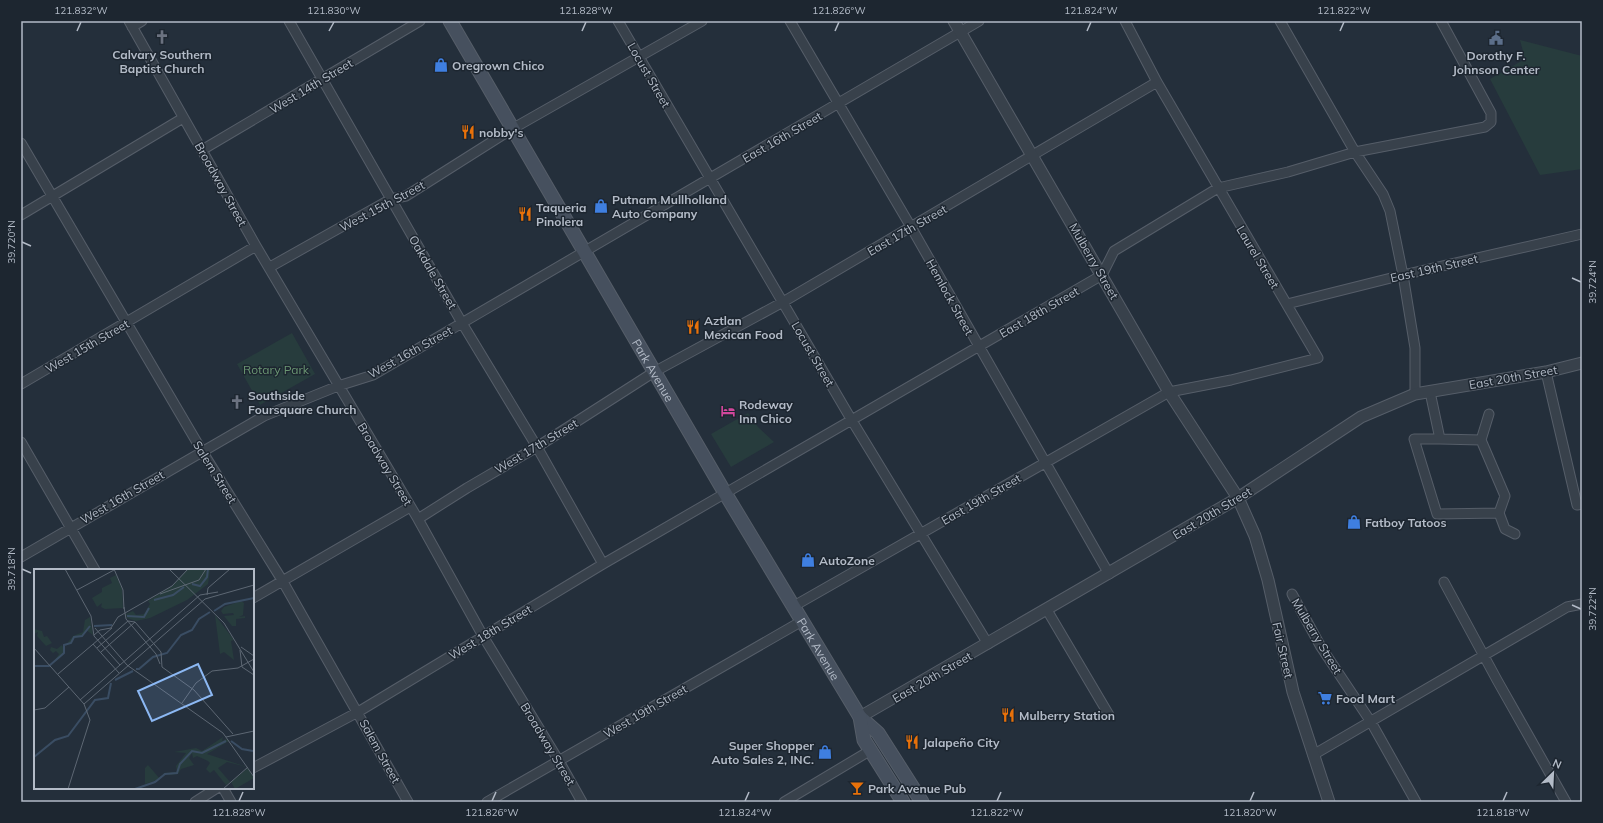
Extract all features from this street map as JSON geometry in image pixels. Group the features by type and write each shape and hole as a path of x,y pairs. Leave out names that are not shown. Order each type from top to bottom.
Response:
{"main road":[{"name":"Park Avenue","path":"450,21 725,493 860,717 878,734 922,802"},
{"name":"Park Avenue","path":"860,717 864,740 903,802"}],"street":[{"path":"130,24 142,21"},
{"name":"Oakdale Street","path":"289,21 462,323 538,447 603,564"},
{"name":"West 14th Street","path":"202,150 420,21"},
{"name":"Locust Street","path":"618,21 850,419 988,644"},
{"name":"West 15th Street","path":"270,267 391,199 406,196 512,129 702,21"},
{"name":"Hemlock Street","path":"790,21 911,227 978,348 1109,574"},
{"name":"Mulberry Street","path":"954,21 1169,392 1238,498"},
{"name":"East 16th Street","path":"584,251 980,21"},
{"name":"Laurel Street","path":"1125,21 1157,82 1318,358 1230,380 1169,392"},
{"path":"1280,21 1355,152 1384,194 1390,211 1403,275 1415,348 1415,394"},
{"path":"1102,276 1114,250 1218,188 1288,172 1355,152 1485,127 1491,122 1491,113 1441,21"},
{"name":"Broadway Street","path":"130,24 256,246 270,267 338,386 418,519 483,636 559,760 582,802"},
{"name":"East 17th Street","path":"654,372 783,302 1157,82"},
{"path":"21,215 183,118"},
{"name":"Salem Street","path":"21,143 202,451 282,580 408,802"},
{"name":"East 19th Street","path":"1287,304 1403,275 1582,234"},
{"name":"West 15th Street","path":"21,384 256,246"},
{"name":"West 16th Street","path":"21,557 264,416 338,386 373,374 584,251"},
{"name":"East 18th Street","path":"725,493 850,419 978,348 1102,276"},
{"name":"East 20th Street","path":"860,717 1238,498 1361,417 1415,394 1546,372 1582,363"},
{"name":"West 17th Street","path":"418,519 467,488 538,447 654,372"},
{"path":"1546,372 1578,505 1582,504"},
{"name":"East 19th Street","path":"794,606 1169,392"},
{"path":"1430,392 1440,439"},
{"path":"1489,414 1481,440 1505,496 1499,513 1506,529 1515,534"},
{"path":"1481,440 1414,439 1437,514 1499,513"},
{"path":"21,442 94,569"},
{"name":"West 18th Street","path":"254,767 358,712 603,564 725,493"},
{"name":"Fair Street","path":"1238,498 1255,536 1268,580 1293,692 1329,802"},
{"path":"254,597 410,507"},
{"path":"1444,582 1484,657 1566,802"},
{"name":"Mulberry Street","path":"1292,594 1321,647 1371,722 1416,802"},
{"path":"1313,755 1484,657 1567,607 1582,604"},
{"path":"1047,610 1109,715"},
{"name":"West 19th Street","path":"487,802 802,621"},
{"path":"784,802 871,750"},
{"path":"195,802 215,789"},
{"path":"224,789 230,802"}],"green space":[{"path":"1520,40 1582,56 1582,169 1540,175 1490,79 1525,59"},
{"name":"Rotary Park","path":"292,333 315,374 260,405 237,364"},
{"path":"748,413 758,427 774,442 731,467 711,434"}],"place":[{"name":"Calvary Southern Baptist Church","path":"162,37"},
{"name":"Dorothy F. Johnson Center","path":"1496,38"},
{"name":"Oregrown Chico","path":"441,65"},
{"name":"nobby's","path":"468,132"},
{"name":"Putnam Mullholland Auto Company","path":"601,206"},
{"name":"Taqueria Pinolera","path":"525,214"},
{"name":"Aztlan Mexican Food","path":"693,327"},
{"name":"Southside Foursquare Church","path":"237,402"},
{"name":"Rodeway Inn Chico","path":"728,411"},
{"name":"Fatboy Tatoos","path":"1354,522"},
{"name":"AutoZone","path":"808,560"},
{"name":"Food Mart","path":"1325,698"},
{"name":"Mulberry Station","path":"1008,715"},
{"name":"Jalapeño City","path":"912,742"},
{"name":"Super Shopper Auto Sales 2, INC.","path":"825,752"},
{"name":"Park Avenue Pub","path":"857,788"}]}
